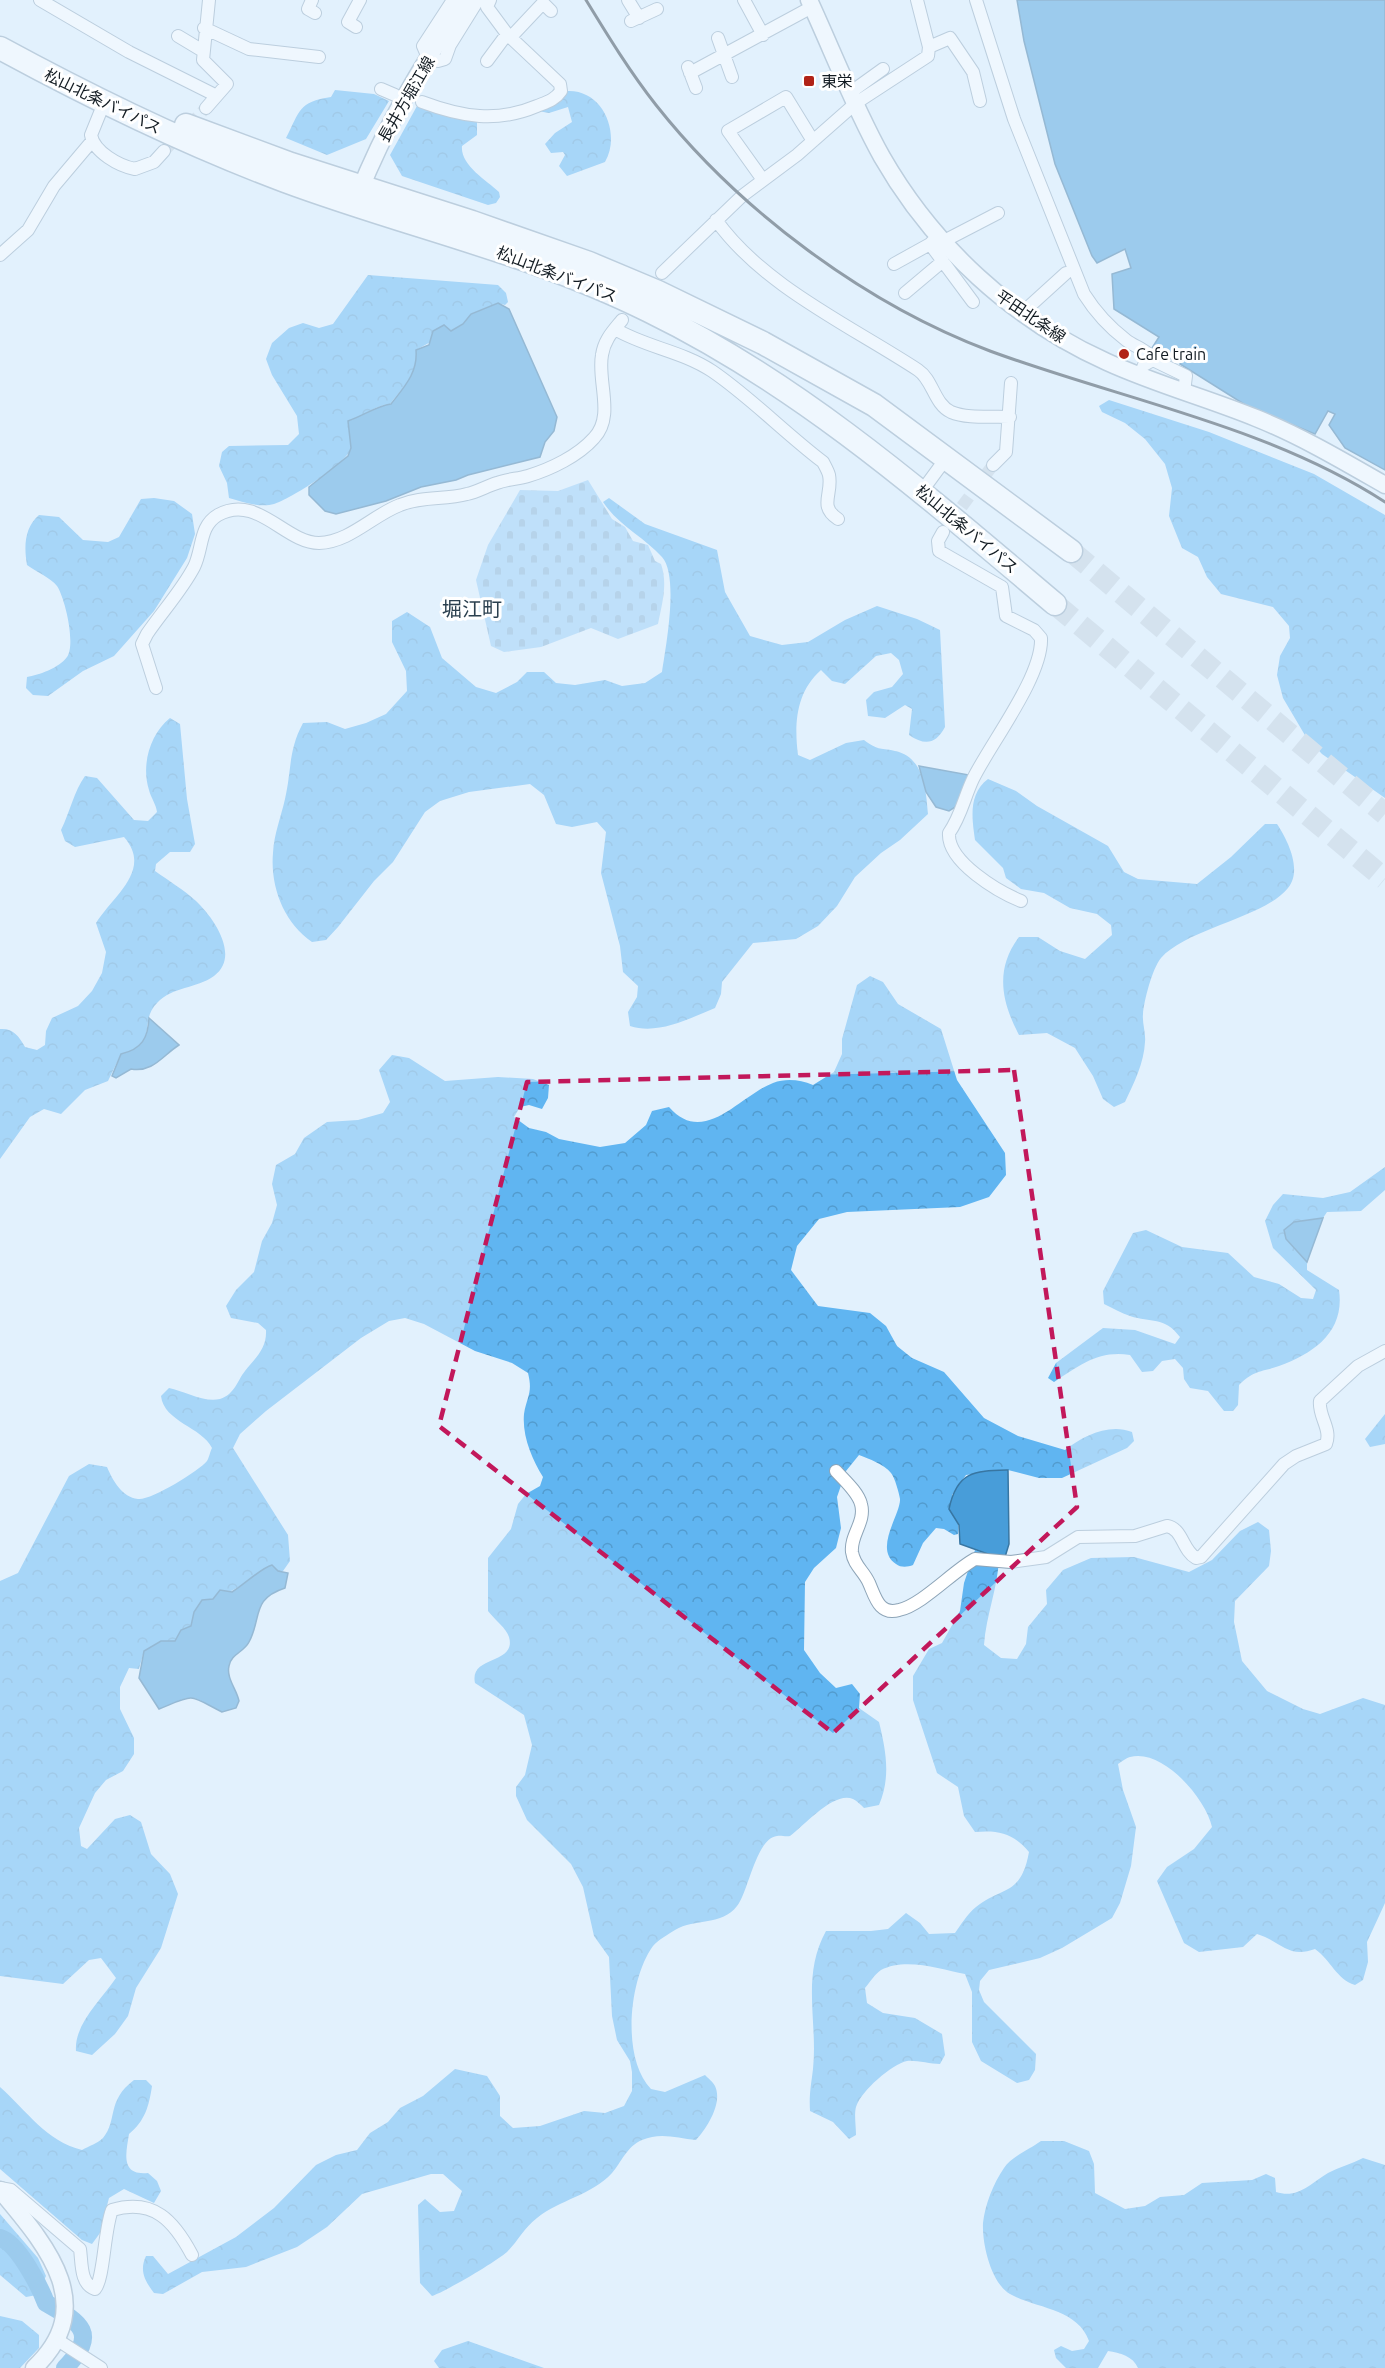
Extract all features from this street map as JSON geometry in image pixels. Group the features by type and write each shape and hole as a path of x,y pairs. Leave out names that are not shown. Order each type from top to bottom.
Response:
{"highway":[{"name":"松山北条バイパス","path":"0,31 78,74 185,125 291,164 358,195 583,281 648,310 779,385 852,436 922,491 1055,604"},
{"name":"松山北条バイパス","path":"0,48 182,140 287,182 358,195 589,263 658,292 763,343 874,405 1071,551"}],"main road":[{"name":"長井方堀江線","path":"358,195 376,152 430,57 467,0"},
{"name":"平田北条線","path":"811,4 882,156 938,240 972,273 1022,313 1106,362 1257,419 1337,457 1385,485"},
{"path":"0,2189 47,2248 58,2269 65,2302 62,2337 34,2368"}],"street":[{"path":"40,0 120,47 215,95"},
{"path":"206,108 227,84 203,60 204,28 209,0"},
{"path":"312,0 308,9 315,13"},
{"path":"356,27 348,22 360,0"},
{"path":"453,0 423,46 430,57 438,61 445,59 450,45 478,0"},
{"path":"422,102 480,118 499,117 528,110 555,99 561,91 560,84 509,36 487,7 490,0"},
{"path":"628,0 635,20 657,9"},
{"path":"744,0 763,35"},
{"path":"854,98 928,56 930,47 917,0"},
{"path":"976,0 1014,119 1084,294 1101,318 1129,343 1150,355 1153,360 1186,376 1184,392"},
{"path":"487,61 543,3 551,11"},
{"path":"696,88 689,70 724,56 763,35 811,4"},
{"path":"204,28 249,48 318,58"},
{"path":"178,36 203,51"},
{"path":"718,38 732,77"},
{"path":"930,47 950,38 974,72 980,101"},
{"path":"662,273 716,220 813,141 883,69"},
{"path":"381,89 394,95"},
{"path":"763,180 729,131 786,97 813,141"},
{"path":"0,255 28,230 54,186 92,141 92,129 105,103"},
{"path":"92,141 118,164 135,169 154,162 164,151"},
{"path":"894,264 938,240 998,213"},
{"path":"716,220 725,232 784,286 923,373 944,407 961,414 1010,417"},
{"path":"938,240 943,261 973,302"},
{"path":"905,293 943,261"},
{"path":"1022,313 1066,273"},
{"path":"156,688 142,645 147,634 194,569 208,523 230,510 256,513 316,543 330,542 348,535 401,504 467,494 498,482 528,476 563,462 594,439 603,424 601,357 606,340 618,324 630,338 672,352 710,370 823,462 829,474 826,505 838,519"},
{"path":"1140,375 1144,365 1153,360"},
{"path":"993,465 1006,452 1011,383"},
{"path":"922,491 947,457"},
{"path":"943,532 938,542 939,551 1002,587 1006,616 1034,630 1041,638 1031,675 974,778 959,818 949,833 951,846 982,881 1021,901"},
{"path":"837,1471 861,1502 861,1523 852,1551 856,1566 869,1583 872,1596 878,1603 893,1611 901,1610 914,1602 975,1559 1011,1562 1046,1557 1077,1538 1135,1536 1167,1526 1177,1530 1187,1552 1197,1558 1201,1557 1284,1464 1296,1456 1326,1444 1328,1434 1320,1410 1320,1401 1358,1366 1385,1351"},
{"path":"0,2189 11,2190 80,2249 84,2280 89,2287 95,2289 101,2278 103,2244 112,2210 148,2209 162,2214 180,2232 192,2254"},
{"path":"62,2337 101,2368"}],"highlighted area":[{"path":"1014,1070 1077,1507 833,1733 439,1426 527,1082"}],"green space":[{"path":"335,90 374,94 389,101 366,139 327,155 286,138 301,109 312,102 331,97"},
{"path":"568,91 581,93 600,106 610,127 611,139 605,162 567,176 559,166 565,155 563,152 551,153 545,144 555,133 572,122 568,107 549,113 538,111"},
{"path":"417,106 477,120 477,135 462,146 462,153 469,166 499,192 500,197 496,203 488,205 402,176 390,155"},
{"path":"368,275 498,285 506,293 508,302 505,305 498,303 471,314 463,324 416,350 412,373 405,386 390,404 380,406 348,421 351,448 348,454 330,471 292,496 274,504 257,505 229,498 227,483 219,466 222,452 229,446 288,445 299,434 297,416 272,375 266,359 272,343 289,328 303,323 319,328 333,324"},
{"path":"1109,400 1209,432 1314,474 1385,515 1385,798 1322,754 1306,737 1283,698 1277,675 1280,656 1290,638 1289,626 1273,607 1221,594 1207,577 1198,557 1182,548 1169,516 1172,488 1165,464 1145,439 1125,423 1102,412 1099,406"},
{"path":"588,480 612,519 625,527 633,541 648,545 655,561 661,564 664,586 658,624 618,639 591,628 541,647 504,652 491,646 476,580 488,545 520,490 558,491"},
{"path":"609,498 645,524 717,550 725,592 750,636 782,645 808,642 845,620 877,606 917,619 940,630 945,727 934,740 920,741 909,735 912,709 905,705 885,718 868,716 866,700 874,692 892,687 903,674 899,660 891,653 876,656 845,684 832,681 821,670 806,688 799,709 796,732 798,755 810,760 846,743 864,740 876,747 905,754 918,767 922,776 928,814 855,877 837,906 818,926 796,939 753,943 722,982 721,994 715,1008 662,1027 651,1029 630,1026 628,1012 637,997 638,986 623,972 620,946 601,873 606,832 597,822 572,827 556,824 544,795 530,784 469,792 440,801 425,812 393,862 374,881 338,927 326,940 312,942 302,934 287,914 274,879 276,832 295,742 303,723 327,722 345,729 366,723 386,714 407,691 406,671 392,642 392,621 407,612 430,627 442,658 476,687 496,693 517,682 527,672 544,672 556,683 575,685 605,680 622,686 645,683 662,672 671,595 667,566 655,550 609,510 603,502"},
{"path":"141,499 174,501 192,514 195,534 187,558 154,611 114,656 83,671 48,696 33,695 26,688 27,677 48,670 67,657 70,632 66,610 57,586 27,565 26,545 30,526 39,515 59,517 83,540 108,542 119,537"},
{"path":"170,718 180,724 187,799 195,844 190,852 170,852 156,864 155,871 191,897 210,917 222,937 225,948 222,968 207,980 163,997 152,1010 145,1038 133,1050 121,1054 108,1081 85,1090 61,1114 44,1109 30,1117 0,1159 0,1029 12,1031 25,1047 37,1050 45,1045 46,1031 52,1018 78,1006 92,991 102,973 106,952 96,923 120,893 132,872 134,861 132,849 124,837 75,847 65,841 61,830 85,776 97,778 134,820 148,821 157,812 147,780 147,760 152,741"},
{"path":"988,779 1016,791 1037,806 1108,846 1124,872 1138,879 1197,884 1231,857 1265,824 1277,824 1289,846 1294,873 1288,888 1277,898 1262,907 1189,939 1161,958 1152,977 1145,1001 1143,1017 1145,1042 1141,1065 1125,1102 1114,1107 1103,1099 1093,1076 1075,1048 1047,1033 1019,1035 1008,1010 1003,985 1004,973 1011,949 1019,937 1038,937 1060,951 1085,959 1112,935 1111,925 1097,914 1070,908 1044,893 1021,889 1006,878 1003,868 975,840 974,799"},
{"path":"870,976 883,982 898,1004 941,1029 957,1080 1005,1153 1006,1175 989,1197 960,1207 847,1212 819,1219 797,1246 791,1270 818,1306 870,1313 886,1326 897,1346 912,1358 944,1372 984,1418 1018,1436 1065,1450 1088,1436 1105,1430 1132,1432 1134,1441 1127,1448 1062,1478 1039,1478 1008,1470 966,1475 952,1495 958,1534 954,1535 944,1529 936,1528 923,1543 913,1565 907,1567 896,1564 890,1558 887,1550 887,1541 900,1499 892,1475 880,1464 859,1455 846,1471 837,1497 841,1528 836,1548 814,1568 805,1582 804,1650 820,1673 836,1688 852,1684 860,1694 859,1708 879,1722 885,1754 886,1774 883,1795 879,1805 864,1808 853,1799 837,1800 820,1810 790,1836 770,1839 763,1846 741,1899 731,1912 716,1919 675,1930 653,1946 645,1960 634,1998 632,2039 635,2058 641,2075 651,2089 665,2092 705,2075 713,2083 717,2100 713,2115 696,2140 662,2136 642,2140 628,2150 604,2181 546,2212 532,2222 507,2252 459,2283 432,2296 420,2283 418,2205 425,2199 440,2212 454,2211 462,2191 443,2174 431,2174 362,2194 327,2227 297,2247 246,2267 202,2272 163,2294 154,2293 144,2276 143,2266 146,2256 153,2256 168,2274 236,2237 274,2208 316,2165 336,2155 357,2150 370,2133 388,2122 400,2108 423,2096 455,2069 487,2076 500,2096 500,2116 513,2128 540,2126 584,2111 605,2113 624,2106 632,2091 630,2061 617,2040 612,2016 609,1957 594,1936 583,1887 571,1864 527,1820 516,1796 516,1787 525,1775 532,1745 524,1715 475,1683 475,1674 479,1668 506,1652 510,1646 508,1634 488,1611 488,1558 511,1529 518,1504 526,1494 540,1486 543,1477 526,1439 524,1414 530,1390 528,1373 512,1363 475,1351 424,1324 405,1318 389,1321 361,1338 266,1411 240,1434 233,1448 288,1535 290,1561 283,1571 256,1577 194,1612 191,1626 181,1630 175,1641 144,1651 139,1669 129,1668 120,1687 120,1709 134,1738 134,1754 123,1771 106,1780 95,1793 79,1828 81,1846 87,1849 115,1819 130,1815 141,1822 151,1854 170,1874 178,1894 161,1948 136,1988 128,2016 115,2034 92,2055 76,2051 79,2031 116,1978 101,1958 89,1960 63,1984 0,1976 0,1581 18,1573 69,1476 89,1464 107,1467 115,1483 123,1492 138,1499 153,1495 174,1484 207,1461 212,1448 200,1435 169,1412 161,1396 169,1388 201,1398 214,1400 225,1397 260,1353 265,1343 266,1330 258,1323 231,1318 226,1306 236,1290 254,1272 262,1241 272,1223 277,1205 272,1184 276,1165 295,1154 304,1138 327,1122 358,1120 383,1113 390,1102 379,1070 392,1055 409,1058 445,1081 498,1077 533,1079 549,1085 548,1098 542,1109 529,1105 520,1107 514,1117 529,1128 546,1132 559,1139 600,1147 625,1143 646,1125 652,1111 669,1107 682,1118 695,1122 708,1120 721,1115 773,1083 793,1080 813,1085 834,1072 842,1054 842,1039 857,985"},
{"path":"1385,1167 1385,1190 1361,1211 1327,1212 1323,1218 1294,1222 1287,1239 1307,1262 1307,1270 1339,1290 1340,1305 1337,1317 1332,1329 1315,1347 1292,1361 1258,1372 1244,1380 1239,1385 1238,1405 1233,1411 1224,1411 1208,1391 1190,1388 1184,1379 1183,1368 1175,1359 1162,1361 1153,1371 1142,1372 1130,1355 1109,1355 1090,1360 1054,1382 1048,1378 1056,1363 1103,1328 1135,1330 1175,1344 1180,1337 1163,1323 1130,1316 1104,1304 1103,1291 1133,1233 1146,1230 1182,1247 1228,1253 1254,1277 1279,1284 1301,1298 1313,1299 1316,1290 1273,1248 1265,1221 1273,1205 1283,1194 1323,1198 1350,1192"},
{"path":"1385,1414 1385,1444 1370,1447 1365,1439"},
{"path":"1258,1522 1269,1530 1271,1551 1269,1566 1235,1601 1234,1622 1242,1661 1267,1691 1303,1709 1320,1714 1363,1698 1385,1705 1385,1903 1367,1942 1368,1962 1363,1980 1355,1985 1348,1982 1315,1949 1298,1952 1257,1934 1243,1947 1199,1952 1184,1943 1157,1881 1167,1867 1194,1849 1212,1827 1201,1803 1181,1778 1156,1760 1143,1756 1130,1757 1118,1764 1123,1790 1136,1827 1131,1866 1120,1903 1112,1918 1062,1948 1040,1958 989,1970 980,1981 979,1990 984,2002 1036,2054 1035,2070 1029,2080 1017,2083 981,2061 972,2042 972,1992 965,1974 923,1965 891,1966 881,1970 865,1988 867,2003 883,2013 915,2018 942,2034 945,2055 940,2064 911,2061 901,2063 878,2079 864,2093 856,2107 856,2135 849,2139 833,2122 810,2111 814,2051 812,1982 818,1948 826,1931 888,1929 906,1913 920,1923 929,1934 955,1933 976,1907 1016,1883 1026,1866 1029,1852 1005,1834 975,1832 964,1816 958,1787 937,1773 913,1700 913,1676 929,1649 942,1643 960,1611 964,1583 975,1550 999,1558 984,1645 1001,1658 1017,1659 1026,1644 1028,1627 1047,1604 1046,1590 1063,1570 1091,1558 1134,1557 1189,1572 1212,1560 1240,1531"},
{"path":"134,2080 146,2080 152,2086 145,2113 139,2124 129,2134 127,2162 133,2171 148,2173 157,2181 161,2191 154,2203 124,2189 109,2198 100,2233 92,2244 82,2240 0,2169 0,2087 47,2132 69,2146 82,2150 103,2138 119,2095"},
{"path":"1041,2141 1064,2141 1089,2151 1094,2164 1095,2193 1125,2209 1145,2206 1160,2197 1184,2195 1202,2183 1252,2180 1266,2174 1275,2178 1276,2192 1291,2194 1332,2171 1363,2158 1385,2165 1385,2368 1138,2368 1129,2358 1108,2351 1098,2368 1066,2368 1056,2358 1054,2350 1061,2346 1072,2351 1084,2349 1089,2341 1083,2330 1066,2316 1021,2299 1003,2289 989,2262 984,2241 983,2223 986,2209 1000,2174 1011,2160"},
{"path":"0,2214 38,2258 46,2276 37,2295 26,2297 0,2275"},
{"path":"0,2316 22,2321 39,2335 39,2348 20,2368 0,2368"},
{"path":"468,2341 544,2368 439,2368 434,2361 442,2350"}],"shaded area":[{"path":"1017,0 1385,0 1385,470 1345,448 1329,425 1335,414 1328,411 1315,434 1247,406 1180,364 1187,352 1179,351 1174,361 1152,348 1159,337 1114,309 1112,274 1131,268 1125,249 1097,263 1092,256 1055,164 1024,41"},
{"path":"498,303 509,309 557,417 554,431 545,442 540,457 421,487 386,501 336,514 325,511 309,495 309,487 348,456 351,448 348,421 391,404 412,373 416,350 429,345 433,331 444,325 451,331 463,324 471,314"},
{"path":"919,766 969,775 960,804 949,811 936,807 926,792"},
{"path":"149,1018 179,1045 152,1066 139,1070 131,1069 116,1078 112,1076 121,1054 134,1049 143,1042"},
{"path":"1323,1218 1307,1262 1286,1239 1284,1230 1294,1222"},
{"path":"1008,1470 1009,1544 1005,1557 999,1558 960,1544 959,1525 949,1509 952,1496 962,1480 976,1473"},
{"path":"272,1565 278,1571 288,1573 285,1588 274,1592 262,1604 249,1642 230,1662 229,1675 239,1701 236,1708 222,1712 191,1698 159,1709 139,1678 144,1651 161,1641 175,1641 181,1630 191,1626 194,1612 202,1600 213,1599 220,1590 232,1592"}],"waterway":[{"path":"0,2238 14,2248 21,2257 34,2277 46,2303 68,2316 81,2329 83,2337 81,2345 76,2356 65,2368"}],"tunnel":[{"path":"164,151 206,108"},
{"path":"951,521 993,465"},
{"path":"1071,551 1385,814"},
{"path":"1055,604 1385,879"}],"railway":[{"path":"586,0 637,80 689,144 765,217 807,250 851,280 897,308 990,351 1243,433 1340,476 1385,502"}],"place":[{"name":"東栄","path":"809,81"},
{"name":"Cafe train","path":"1124,354"}],"district":[{"name":"堀江町","path":"472,608"}]}
